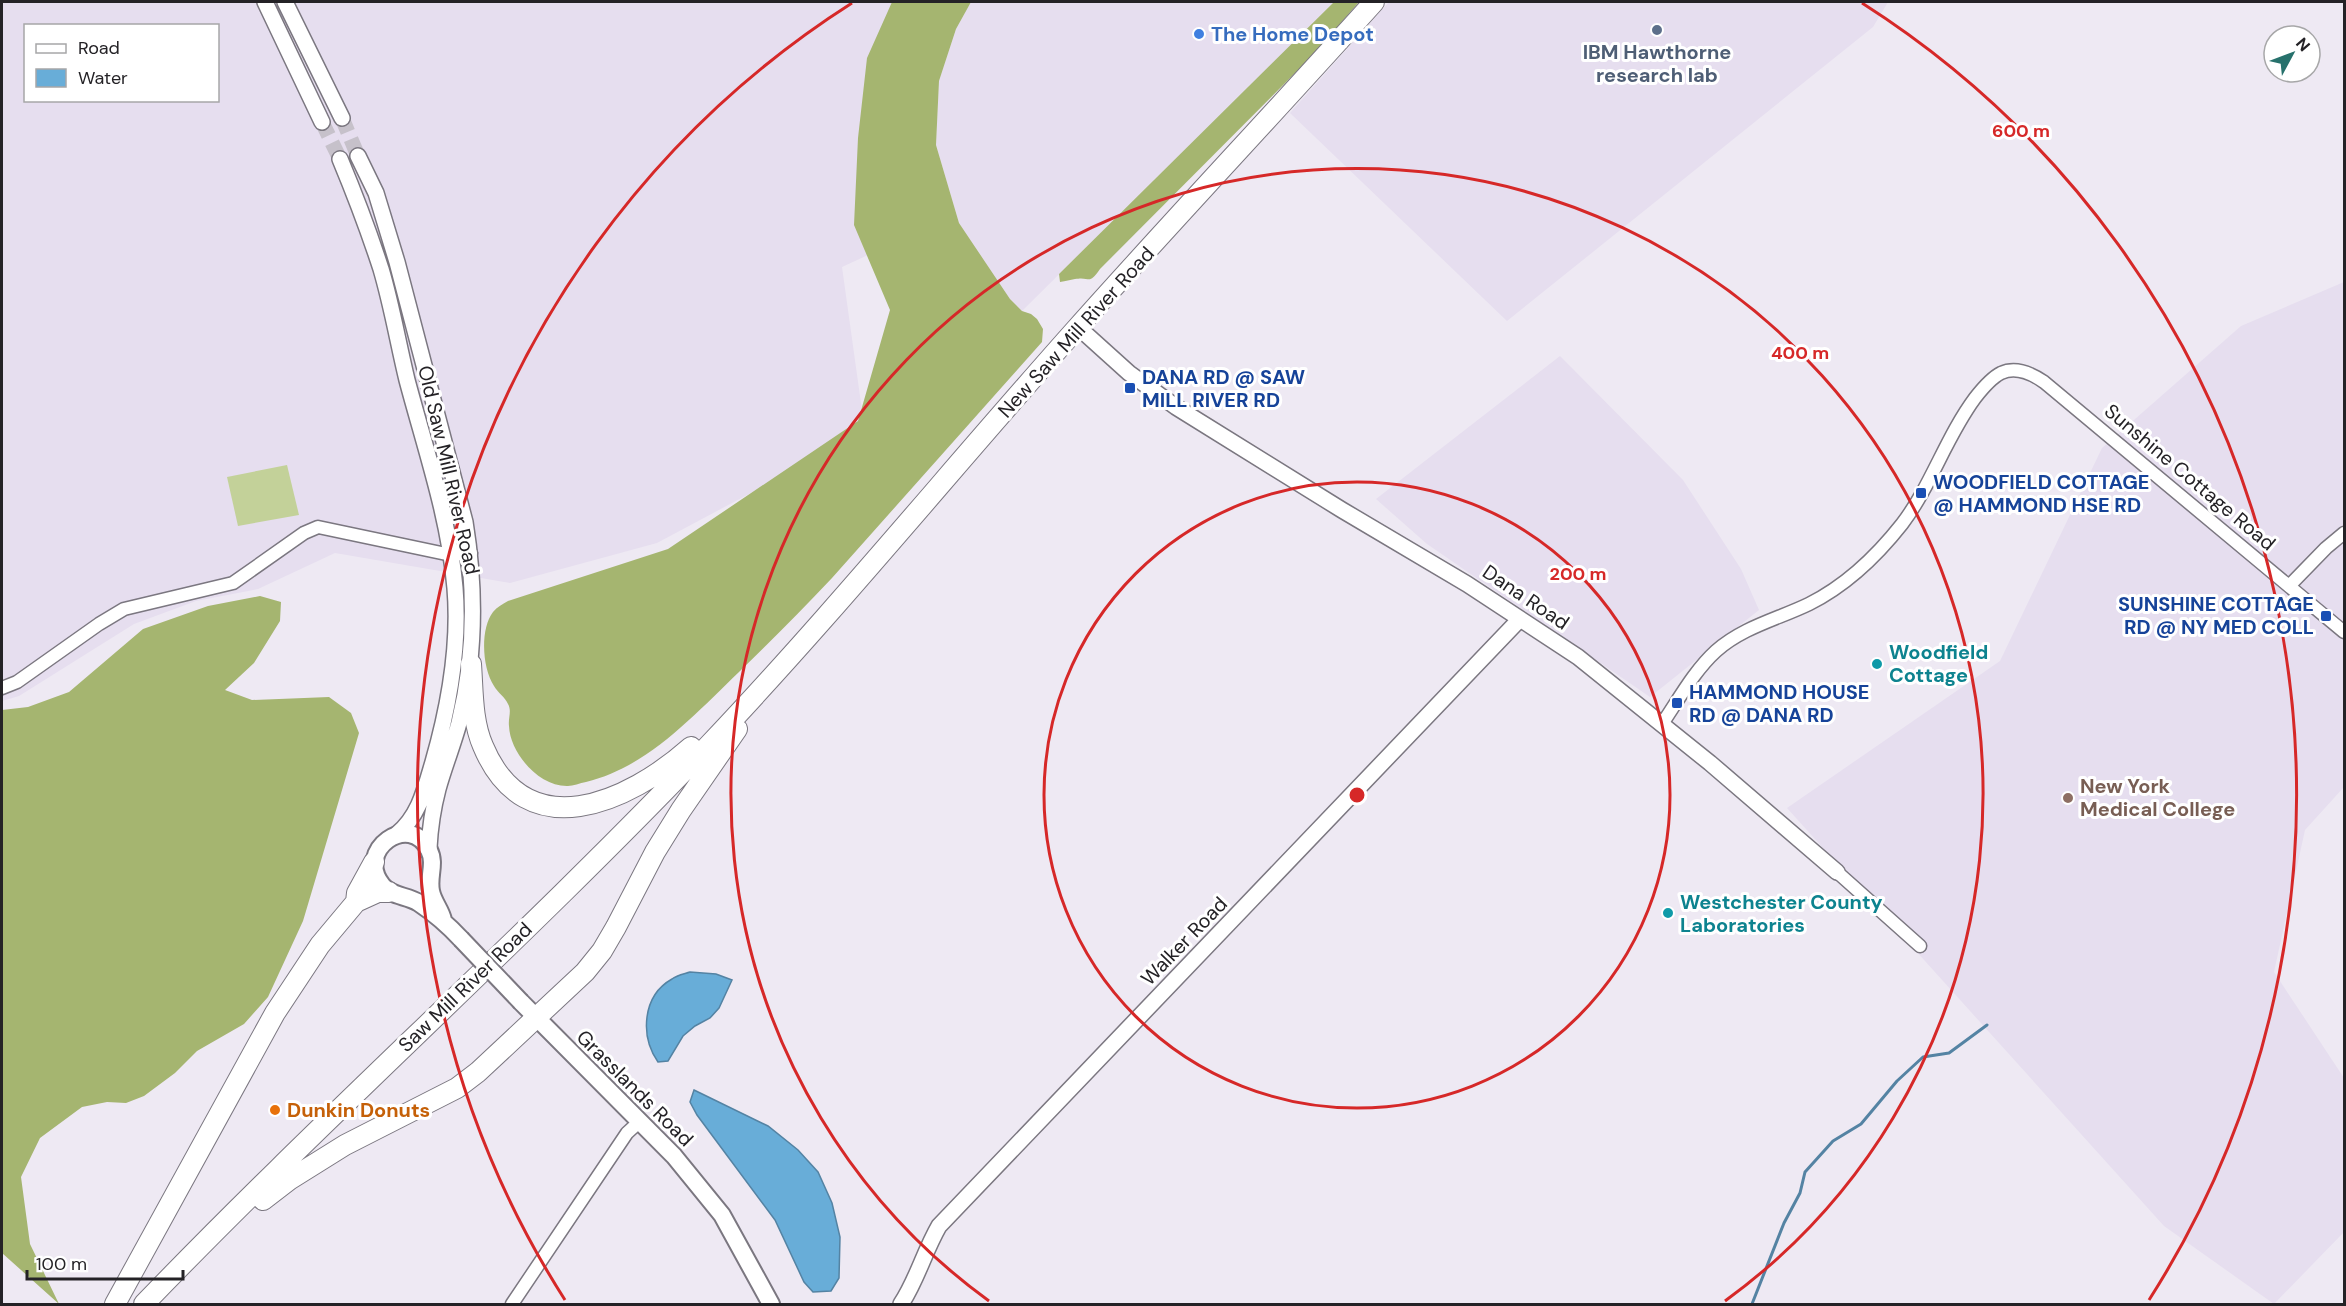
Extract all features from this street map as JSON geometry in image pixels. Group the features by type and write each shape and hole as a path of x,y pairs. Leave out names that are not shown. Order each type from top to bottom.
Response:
{"main road":[{"name":"New Saw Mill River Road","path":"782,666 1078,327 1374,2"},
{"path":"471,664 475,717 482,744 493,766 507,785 526,799 548,806 571,807 598,803 623,794 672,764 782,666"},
{"path":"183,1265 255,1205 315,1163 345,1145 457,1088 478,1072 585,972 602,951 655,852 681,810 782,666"},
{"name":"Saw Mill River Road","path":"147,1302 627,829 782,666"},
{"path":"397,834 411,834 423,841 429,848"},
{"name":"Old Saw Mill River Road","path":"374,862 379,848 397,834"},
{"name":"Old Saw Mill River Road","path":"429,848 433,864 430,877 431,891 443,920"},
{"path":"374,862 378,879 397,895"},
{"path":"356,902 357,893 374,862"},
{"path":"397,895 423,887 430,877"},
{"path":"116,1305 275,1013 320,945 356,902 378,892 397,895 418,902 443,920"},
{"name":"Grasslands Road","path":"443,920 536,1018 674,1156 722,1215 771,1305"},
{"path":"136,1266 136,1276 147,1302"}],"street":[{"path":"265,2 322,122"},
{"path":"285,2 342,118"},
{"name":"Old Saw Mill River Road","path":"358,156 376,193 398,262 471,553 474,598 471,664 459,723 438,790 429,848"},
{"name":"Old Saw Mill River Road","path":"340,159 357,199 381,271 451,555 455,589 455,633 448,706 420,804 405,828 397,834"},
{"name":"Dana Road","path":"1078,327 1144,385 1176,407 1332,504 1467,584 1578,657 1662,724 1838,872 1920,946"},
{"name":"Sunshine Cottage Road","path":"1662,724 1691,680 1715,652 1733,638 1753,627 1810,603 1835,589 1871,559 1905,520 1964,414 1981,391 2003,372 2017,370 2031,373 2044,381 2344,632"},
{"path":"2,688 17,682 123,609 233,583 304,533 318,527 451,555 471,553"},
{"path":"2290,585 2344,533"},
{"name":"Walker Road","path":"901,1305 939,1226 1519,620"},
{"path":"512,1305 627,1133 639,1122"}],"shaded area":[{"path":"2,2 905,2 881,249 842,267 865,432 657,543 510,583 335,553 258,589 196,601 134,624 19,696 2,701"},
{"path":"971,2 1334,2 1022,311 1010,299 959,223 936,145 939,81 956,29"},
{"path":"1389,2 1888,2 1873,27 1507,321 1290,113"},
{"name":"New York Medical College","path":"2344,282 2344,787 2305,830 2274,972 2344,1078 2344,1232 2274,1304 2164,1226 1787,808 2000,661 2102,448 2241,326"},
{"path":"1560,356 1683,480 1741,569 1759,610 1650,697 1427,544 1376,499"}],"green space":[{"path":"892,2 971,2 956,29 939,81 936,145 959,223 1010,299 1022,311 1037,319 1043,329 1042,342 832,578 775,637 669,738 630,765 609,775 570,786 547,781 537,775 520,757 511,736 509,707 494,686 487,669 484,638 493,612 508,601 668,549 858,421 890,310 854,225 858,138 867,58"},
{"path":"1334,2 1359,2 1312,56 1091,279 1080,278 1060,282 1059,274"},
{"path":"287,465 299,515 238,526 227,477"},
{"path":"260,596 281,602 280,621 254,663 225,690 252,700 329,697 351,713 359,733 303,921 268,997 244,1024 197,1051 175,1073 144,1096 126,1103 107,1102 82,1107 40,1138 21,1177 30,1244 59,1304 2,1253 2,710 28,707 69,692 143,629 208,606"}],"water":[{"path":"690,972 716,974 732,980 719,1008 710,1018 683,1036 668,1061 658,1062 648,1040 647,1017 650,1006 662,986 676,976"},
{"path":"694,1090 768,1126 798,1150 818,1172 832,1203 840,1237 839,1278 831,1291 813,1292 804,1282 775,1220 697,1115 690,1102"}],"waterway":[{"path":"1752,1304 1784,1223 1800,1193 1805,1172 1833,1141 1861,1124 1897,1081 1923,1057 1949,1053 1987,1025"}],"tunnel":[{"path":"342,118 358,156"},
{"path":"322,122 340,159"}],"place":[{"name":"IBM Hawthorne research lab","path":"1657,30"},
{"name":"The Home Depot","path":"1199,34"},
{"name":"DANA RD @ SAW MILL RIVER RD","path":"1130,388"},
{"name":"WOODFIELD COTTAGE @ HAMMOND HSE RD","path":"1921,493"},
{"name":"SUNSHINE COTTAGE RD @ NY MED COLL","path":"2326,616"},
{"name":"Woodfield Cottage","path":"1877,664"},
{"name":"HAMMOND HOUSE RD @ DANA RD","path":"1677,703"},
{"name":"New York Medical College","path":"2068,798"},
{"name":"Westchester County Laboratories","path":"1668,913"},
{"name":"Dunkin Donuts","path":"275,1110"}]}
